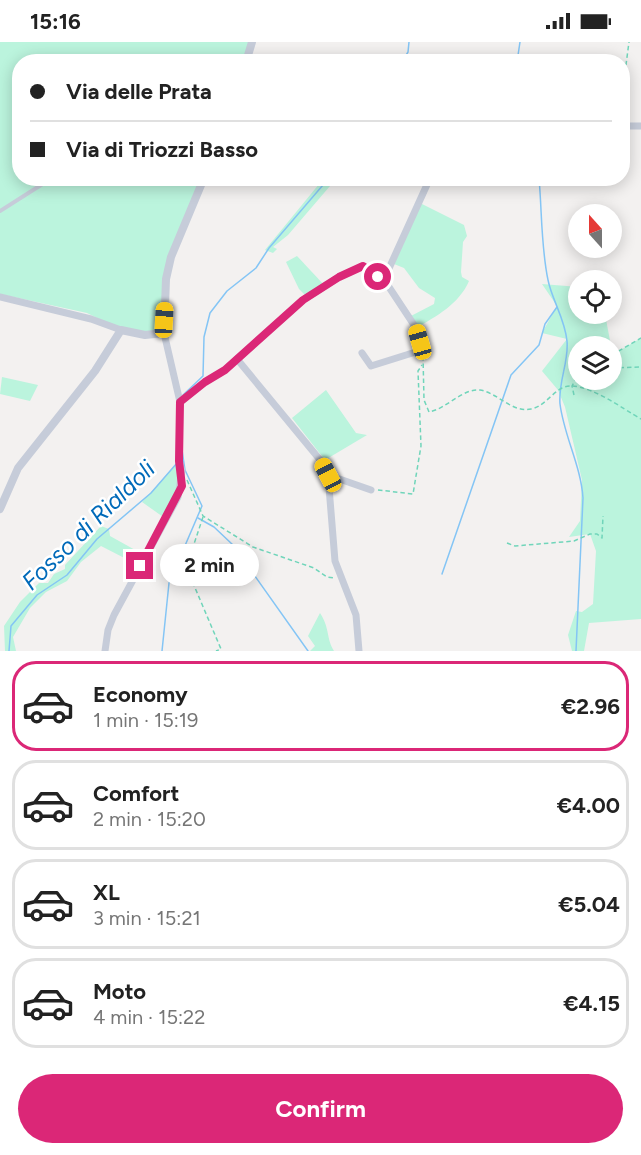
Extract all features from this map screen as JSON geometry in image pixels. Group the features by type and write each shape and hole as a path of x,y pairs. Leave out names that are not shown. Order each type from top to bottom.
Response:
{"street":[{"path":"105,651 108,630 114,615 178,497 182,471 179,461 180,402 164,333 166,279 171,257 201,186"},
{"path":"383,278 394,264 427,186"},
{"path":"180,402 237,359 303,300 339,277 363,266 383,278 416,328 422,350 371,366 362,352"},
{"path":"0,297 91,319 121,330 145,335 164,333"},
{"path":"0,510 18,468 95,371 121,330"},
{"path":"237,359 321,461 328,475 335,561 356,615 359,651"},
{"path":"328,475 371,490"}],"lane":[{"path":"0,211 39,186"}],"path":[{"path":"622,349 641,338"},
{"path":"422,350 425,407 429,412 466,394 482,390 517,408 530,410 538,407 563,387 568,386"},
{"path":"371,490 413,494 421,446 418,371 424,363"},
{"path":"622,368 641,367"},
{"path":"573,390 574,395"},
{"path":"590,390 640,418"},
{"path":"182,471 203,516 253,547 314,568 327,577 340,577"},
{"path":"203,516 192,550 190,576 221,649 216,651"},
{"path":"507,543 515,546 574,541 590,534 597,534 602,538 603,516"}],"green space":[{"path":"0,42 252,42 248,54 12,54 12,186 201,186 171,257 164,333 121,330 87,313 0,294"},
{"path":"317,186 330,186 288,235 273,247 277,249 273,253 265,250"},
{"path":"420,203 464,225 467,236 463,242 461,272 462,277 469,281 453,303 416,328 409,317 434,304 435,298 419,288 404,268 394,264"},
{"path":"297,256 325,286 307,297 299,289 286,262"},
{"path":"542,284 568,286 568,324 607,324 609,336 568,336 568,390 622,390 622,349 641,338 641,619 589,623 584,651 572,651 568,635 576,611 582,612 593,604 596,551 590,534 569,537 580,521 582,480 565,407 558,390 542,371 567,339 542,333 557,306"},
{"path":"2,377 38,385 30,401 0,394"},
{"path":"326,390 356,433 367,435 325,460 292,418"},
{"path":"179,461 182,486 166,519 142,502"},
{"path":"101,526 109,529 110,536 146,556 140,566 101,546 81,562 67,581 46,592 30,608 13,637 16,651 5,651 4,626 20,602 39,583 48,583 54,574 65,569 65,565"},
{"path":"320,613 334,651 310,651 315,646 308,636"}],"waterway":[{"name":"Fosso di Rialdoli","path":"407,54 409,42"},
{"path":"518,54 520,42"},
{"name":"Fosso di Rialdoli","path":"183,395 203,376 204,337 210,313 227,291 256,268 269,248 322,186"},
{"path":"540,186 546,268 567,341 560,404 582,486 583,498 576,651"},
{"path":"442,574 511,375 539,345 545,324 557,307"},
{"path":"162,651 169,583 202,506 185,470 182,450"},
{"name":"Fosso di Rialdoli","path":"9,651 11,626 37,595 67,575 97,539 151,493 177,463"},
{"path":"198,518 214,527 233,545 308,651"}],"route":[{"path":"140,566 182,486 179,461 180,402 205,382 225,370 303,300 339,277 363,266 378,277"}]}
